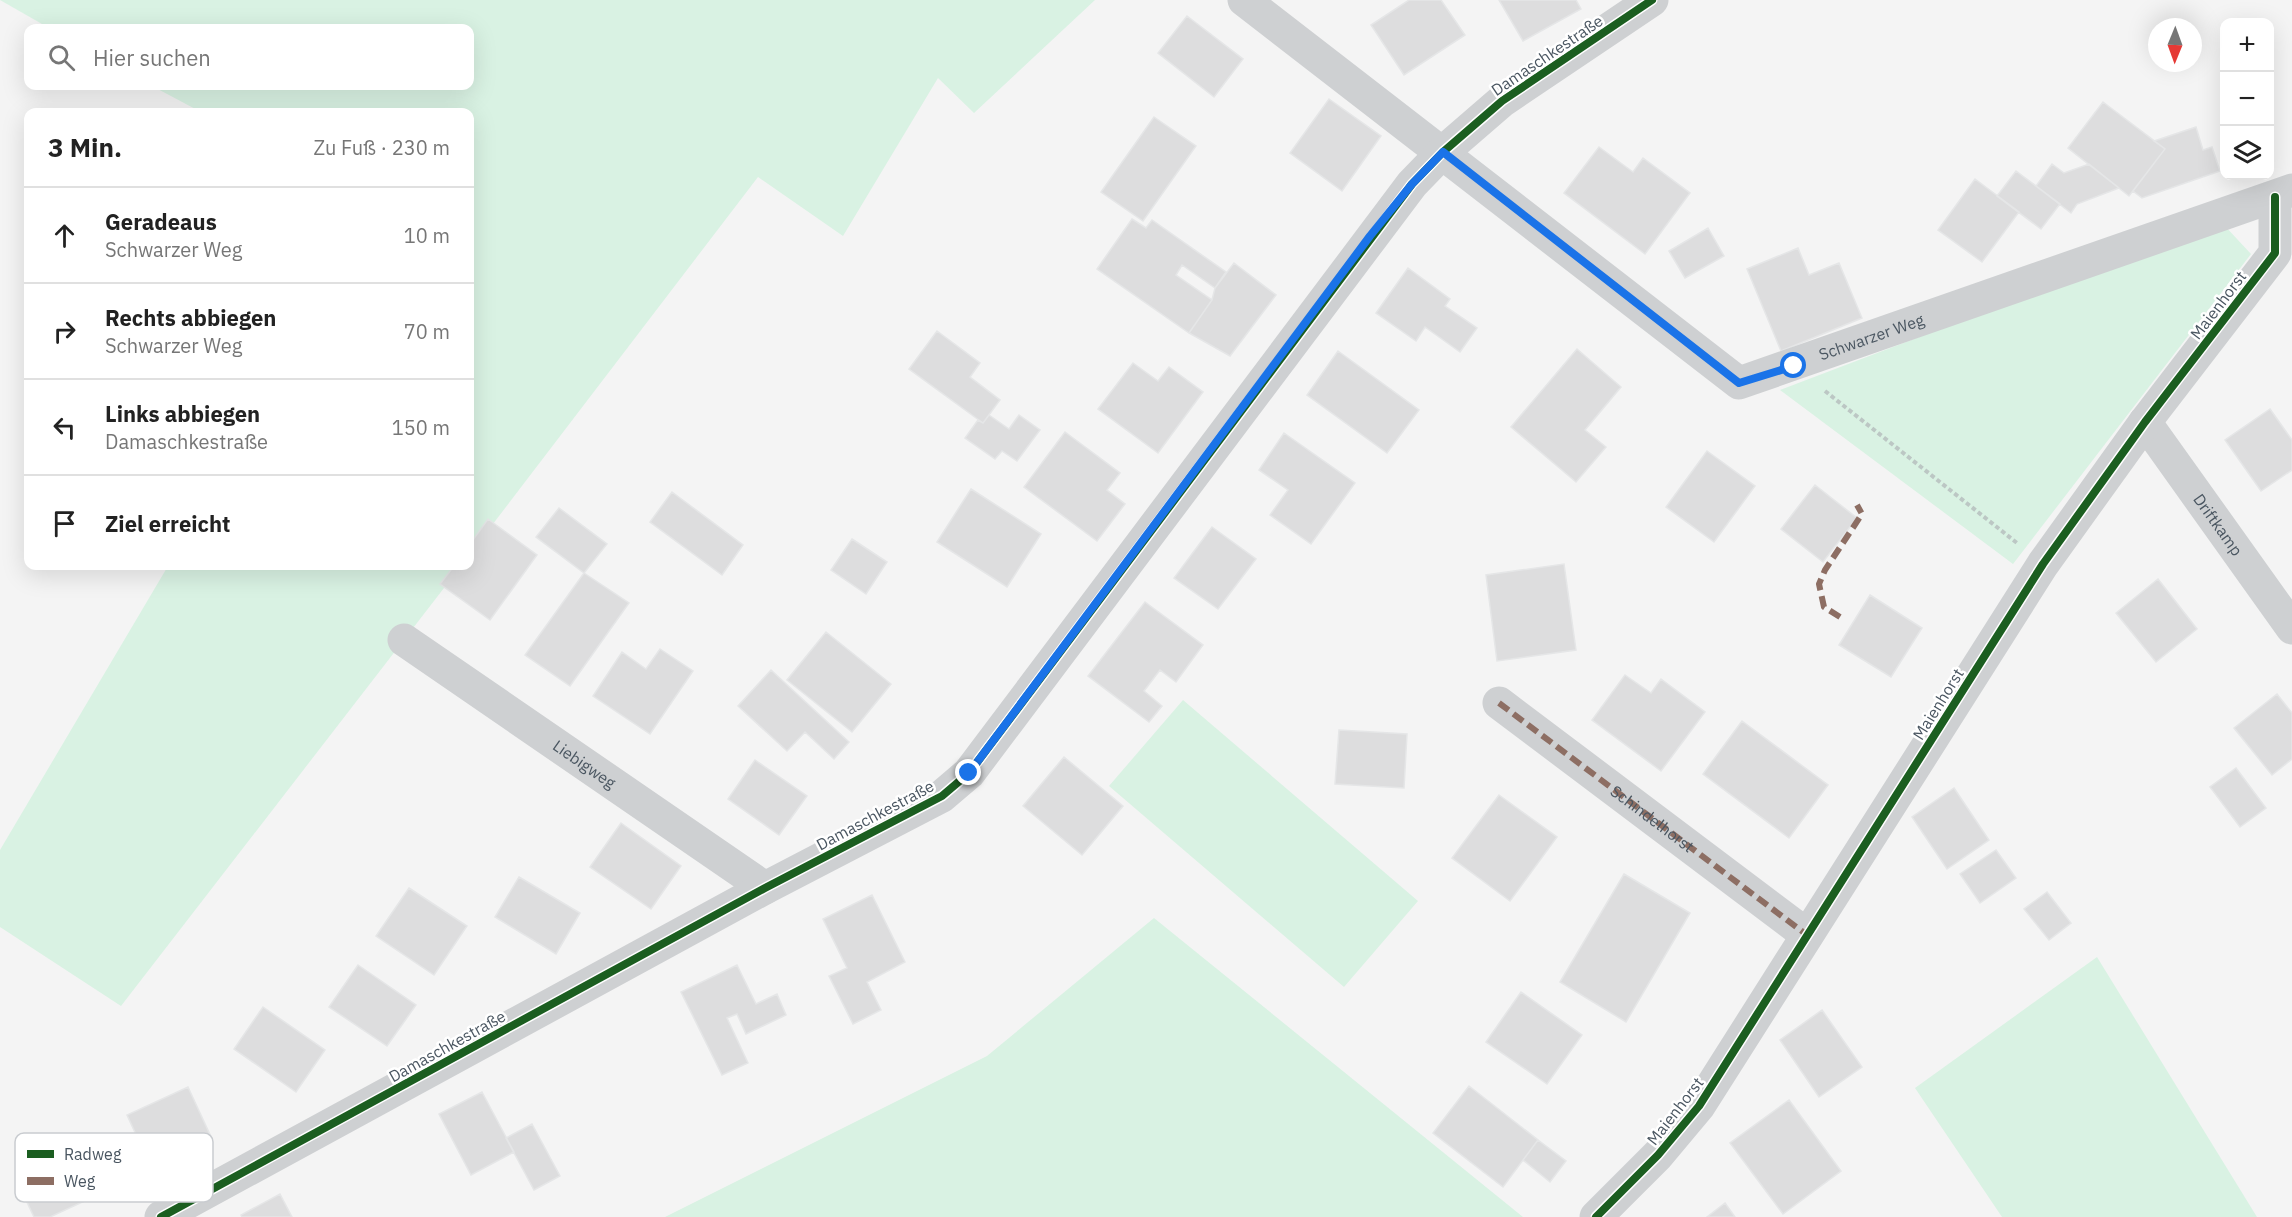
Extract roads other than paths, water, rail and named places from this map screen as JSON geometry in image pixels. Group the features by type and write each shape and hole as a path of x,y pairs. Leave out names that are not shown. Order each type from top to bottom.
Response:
{"street":[{"path":"1244,0 1443,152"},
{"name":"Damaschkestraße","path":"213,1189 765,888 942,796 969,773 1370,236 1412,184 1443,152 1502,101 1652,0"},
{"name":"Schwarzer Weg","path":"1443,152 1739,383 1794,366 2283,194"},
{"name":"Maienhorst","path":"1596,1217 1658,1155 1699,1106 2043,564 2145,422 2275,253 2283,194"},
{"name":"Driftkamp","path":"2145,422 2292,628"},
{"name":"Liebigweg","path":"404,640 765,888"},
{"name":"Schindelhorst","path":"1499,703 1807,935"},
{"name":"Damaschkestraße","path":"161,1217 189,1202"}]}
